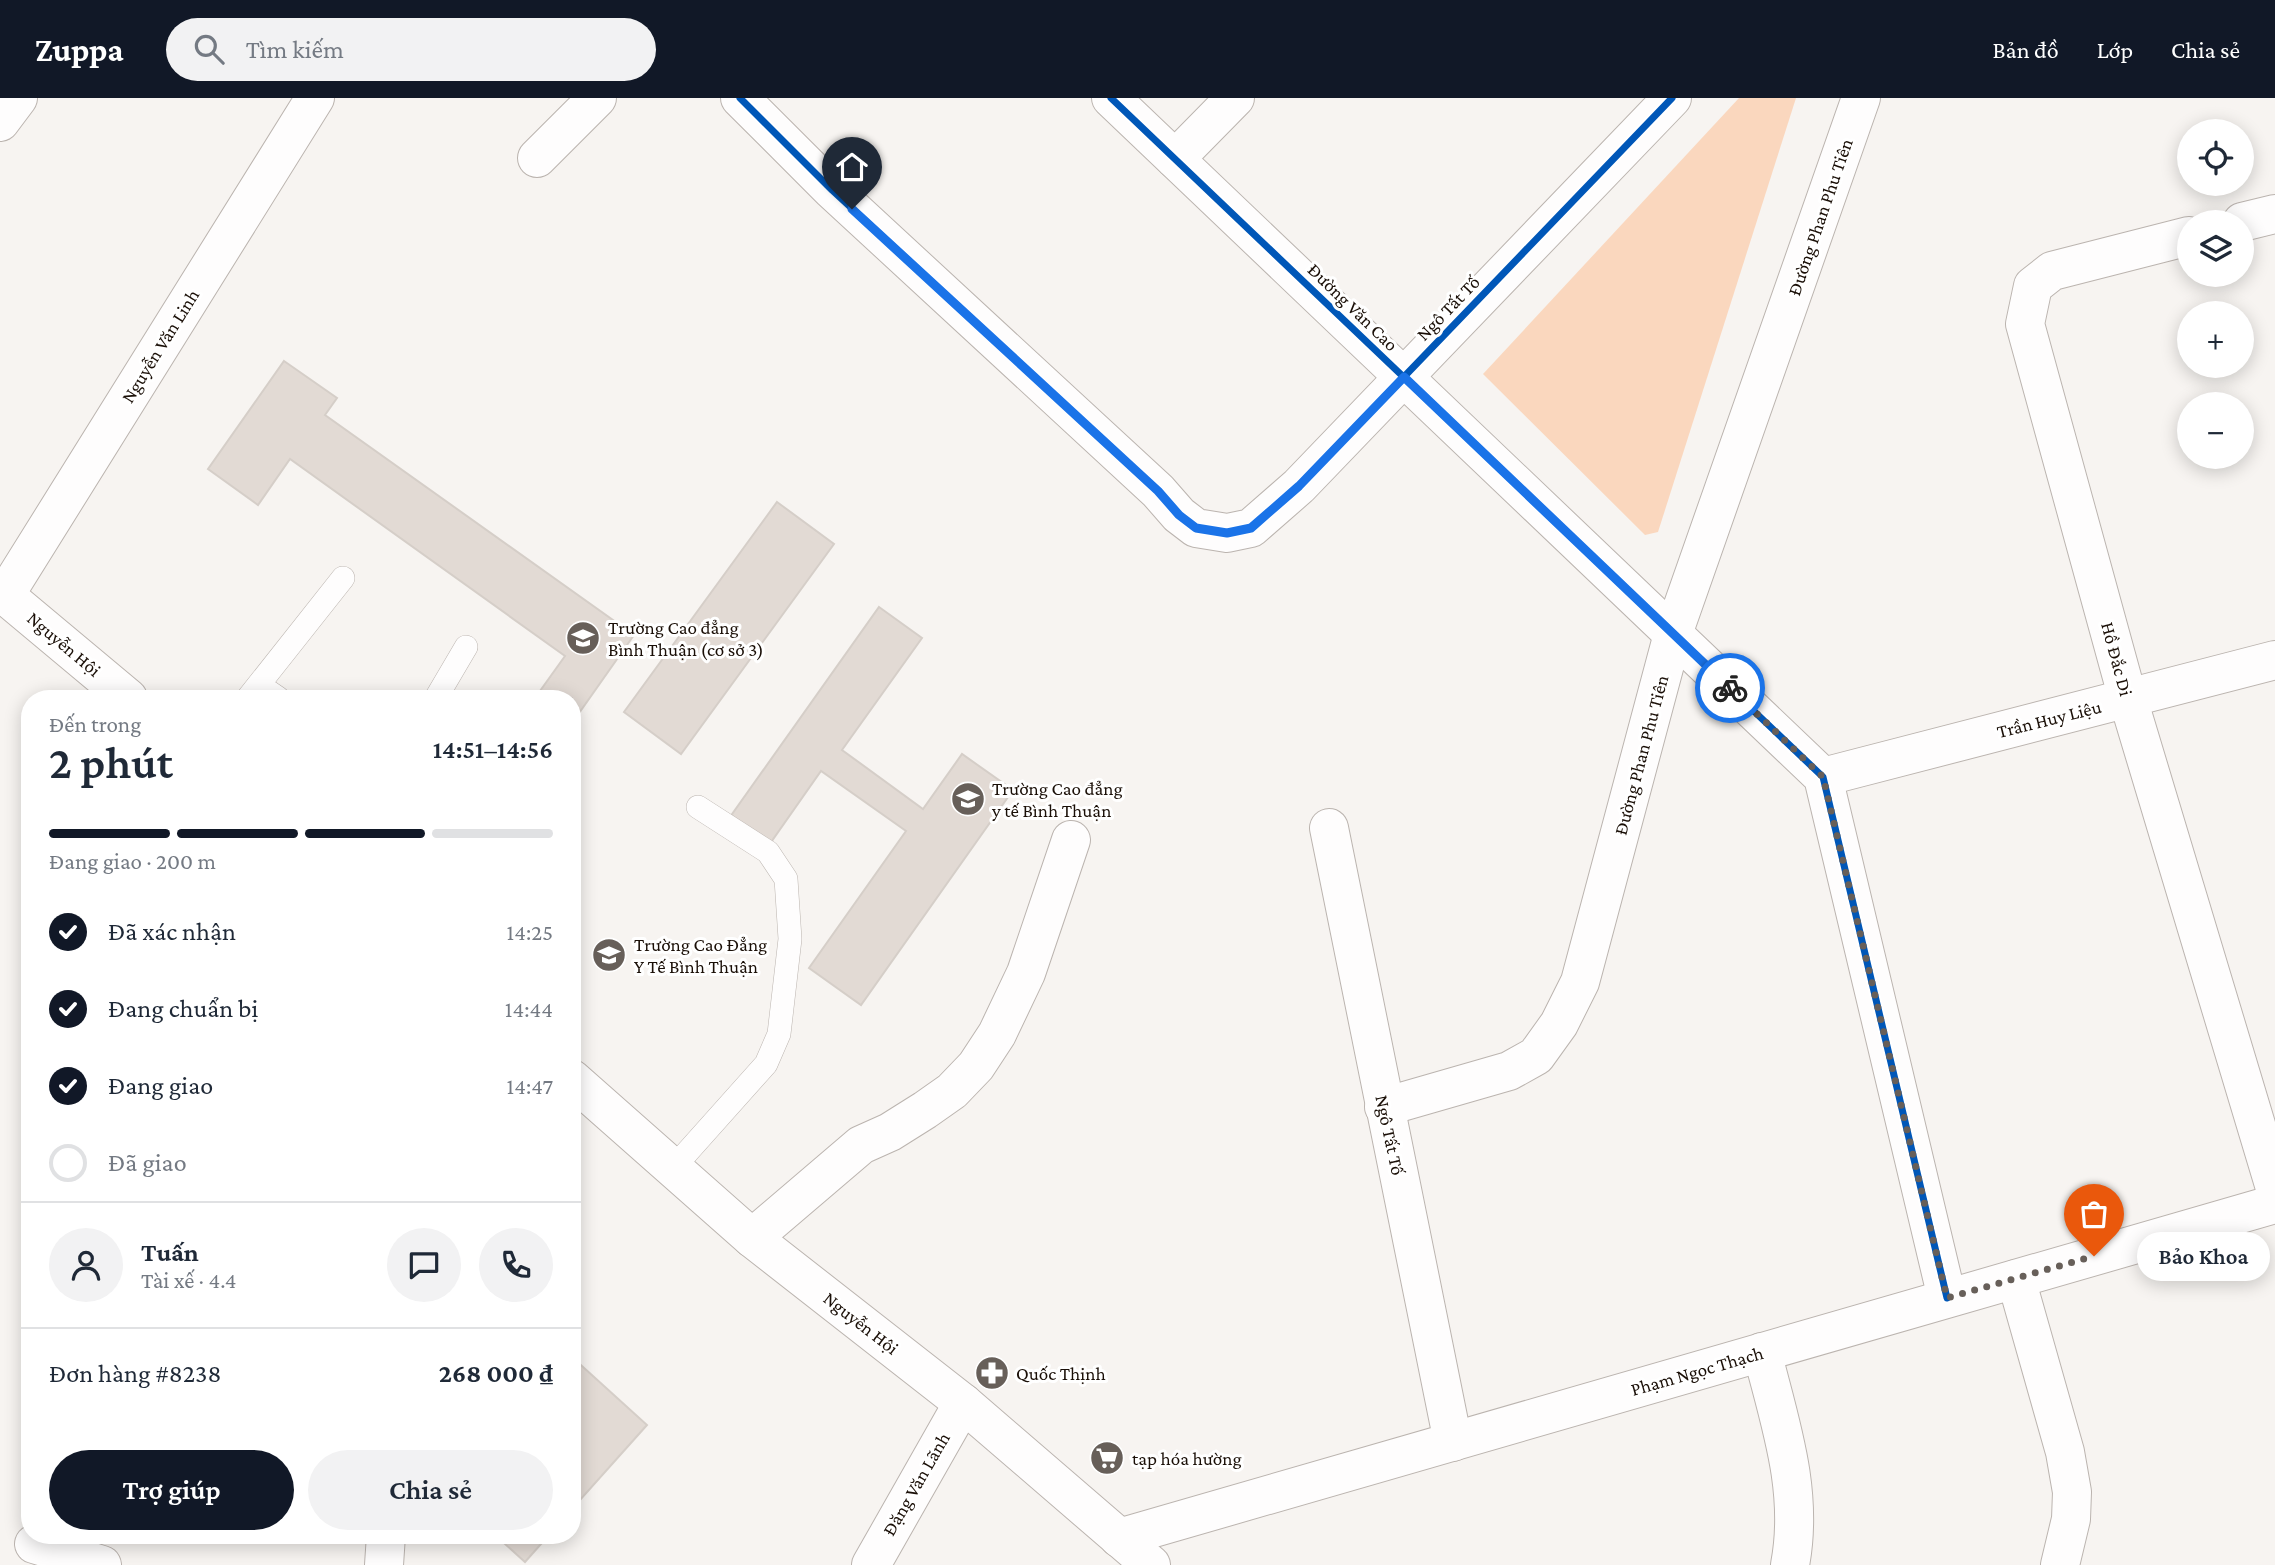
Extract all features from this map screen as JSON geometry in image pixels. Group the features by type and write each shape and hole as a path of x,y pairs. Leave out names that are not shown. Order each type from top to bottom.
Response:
{"street":[{"path":"0,122 18,98"},
{"name":"Nguyễn Văn Linh","path":"2,593 315,98"},
{"path":"537,158 597,98"},
{"name":"Ngô Tất Tố","path":"740,98 832,190 1158,491 1179,515 1196,528 1227,533 1251,528 1299,486 1672,98"},
{"name":"Đường Văn Cao","path":"1111,98 1823,777"},
{"path":"1175,159 1235,98"},
{"name":"Đường Phan Phu Tiên","path":"1384,1107 1509,1071 1536,1056 1559,1024 1580,982 1673,634 1861,98"},
{"path":"2254,219 2275,214"},
{"name":"Hồ Đắc Di","path":"2177,239 2052,271 2034,286 2025,324 2128,699 2275,1188"},
{"name":"Nguyễn Hội","path":"2,593 118,690"},
{"name":"Trần Huy Liệu","path":"1823,777 2275,660"},
{"path":"1823,777 1947,1298"},
{"name":"Ngô Tất Tố","path":"1329,828 1453,1442"},
{"path":"752,1238 861,1145 890,1132 925,1110 952,1091 976,1066 997,1034 1026,973 1071,840"},
{"name":"Nguyễn Hội","path":"581,1087 752,1238 963,1403 1151,1565"},
{"name":"Phạm Ngọc Thạch","path":"1119,1538 2275,1204"},
{"path":"2017,1279 2065,1452 2072,1492 2071,1519 2060,1565"},
{"path":"1762,1352 1792,1472 1796,1517 1790,1565"},
{"name":"Đặng Văn Lãnh","path":"870,1565 963,1403"},
{"path":"34,1544 102,1565"},
{"path":"384,1565 385,1544"}],"lane":[{"path":"255,690 343,578"},
{"path":"441,690 466,647"},
{"path":"674,1167 766,1063 779,1034 790,939 786,879 768,852 698,807"}],"shaded area":[{"path":"1739,98 1796,98 1658,532 1645,535 1483,374"}],"building":[{"path":"284,361 337,398 325,415 634,635 581,710 581,690 541,690 565,656 290,459 258,505 208,469"},
{"path":"777,502 834,544 681,754 624,712"},
{"name":"Trường Cao đẳng y tế Bình Thuận","path":"879,607 922,638 842,750 923,809 962,754 1013,790 861,1005 809,968 906,831 821,771 769,845 730,817"},
{"path":"581,1365 647,1425 581,1499"},
{"path":"505,1544 541,1544 525,1562"}],"cycle path":[{"path":"740,98 832,190 1158,491 1179,515 1196,528 1227,533 1251,528 1299,486 1672,98"},
{"path":"1111,98 1823,777 1947,1298"}],"way so far":[{"path":"1730,688 1823,777 1947,1298 2094,1256"}],"place":[{"name":"Trường Cao đẳng Bình Thuận (cơ sở 3)","path":"583,638"},
{"name":"Trường Cao đẳng y tế Bình Thuận","path":"968,799"},
{"name":"Trường Cao Đẳng Y Tế Bình Thuận","path":"609,955"},
{"name":"Bảo Khoa","path":"2094,1256"},
{"name":"Quốc Thịnh","path":"992,1373"},
{"name":"tạp hóa hường","path":"1107,1458"}],"route":[{"path":"852,209 1196,528 1227,533 1251,528 1299,486 1404,377 1730,688"}]}
